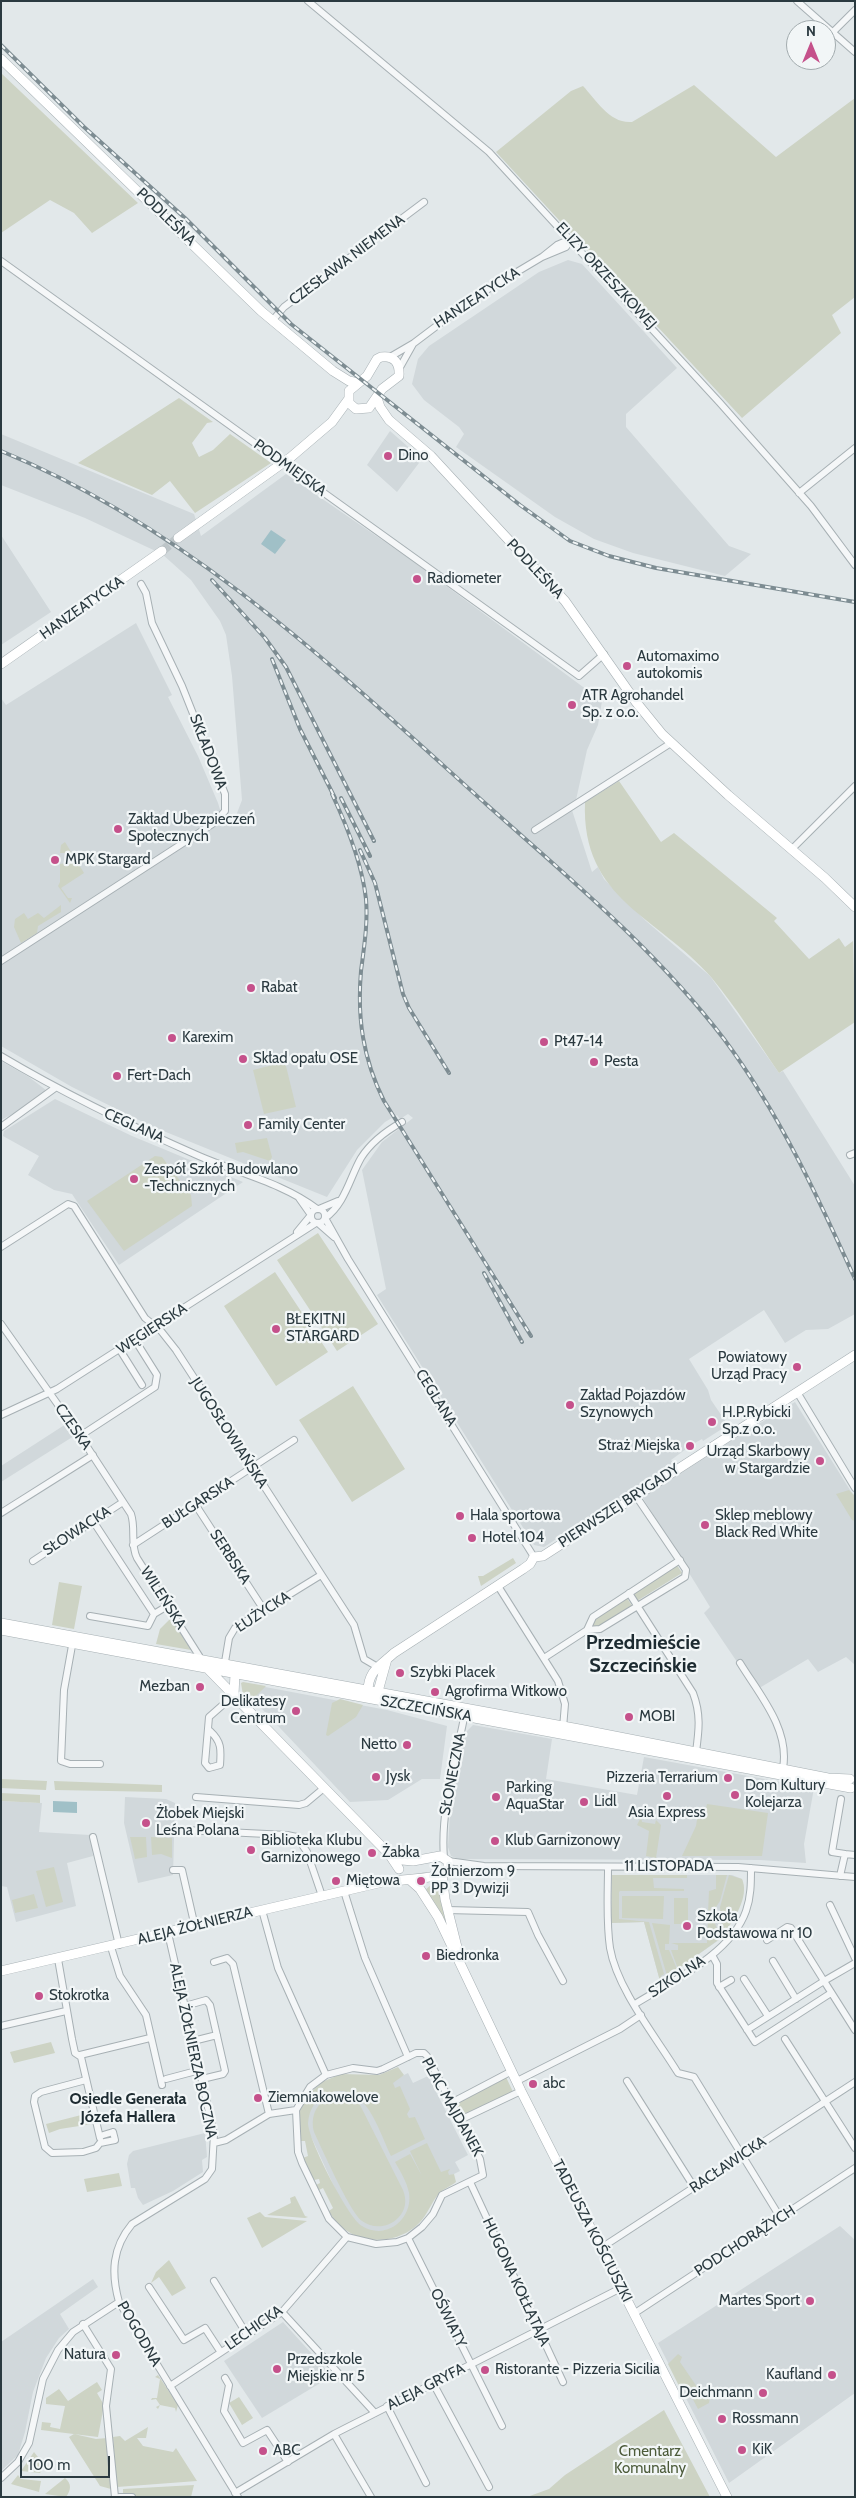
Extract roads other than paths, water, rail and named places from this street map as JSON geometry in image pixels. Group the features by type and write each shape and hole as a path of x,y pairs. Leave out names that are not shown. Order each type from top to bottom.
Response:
{"street":[{"name":"ELIZY ORZESZKOWEJ","path":"308,1 489,152 571,239 799,493 855,564"},
{"path":"798,1 818,20"},
{"path":"836,29 855,10"},
{"path":"836,36 855,52"},
{"name":"PODLEŚNA","path":"1,60 272,321 333,371 348,381 358,383"},
{"name":"CZESŁAWA NIEMENA","path":"272,321 284,307 424,202"},
{"name":"HANZEATYCKA","path":"390,357 414,343 475,297 542,257 557,244 571,239"},
{"name":"PODMIEJSKA","path":"1,261 578,676 604,654"},
{"name":"HANZEATYCKA","path":"399,369 414,343"},
{"path":"178,538 283,463 332,422 348,397 350,389 367,376 377,359 390,357 396,360 399,369 397,378 382,389 376,398 363,410 332,422"},
{"name":"PODLEŚNA","path":"333,371 351,406 389,420"},
{"name":"PODLEŚNA","path":"376,398 389,420 431,456 565,601 636,702 662,734 855,907"},
{"path":"799,493 855,448"},
{"name":"HANZEATYCKA","path":"1,664 162,551"},
{"name":"SKŁADOWA","path":"1,961 214,823 224,811 225,794 182,686 152,623 146,593 141,584"},
{"path":"535,830 671,743"},
{"path":"792,850 855,786"},
{"name":"CEGLANA","path":"1,1056 56,1088 199,1156 298,1196 318,1209"},
{"path":"1,1128 56,1088"},
{"path":"298,1196 311,1214 312,1220 317,1223 325,1218 339,1200 367,1150 382,1135 402,1122"},
{"path":"311,1214 339,1200"},
{"name":"JUGOSŁOWIAŃSKA","path":"1,1247 71,1204 145,1318 156,1327 176,1350 354,1625 364,1659 376,1666"},
{"path":"318,1209 324,1213 325,1218"},
{"name":"WĘGIERSKA","path":"297,1234 311,1214"},
{"name":"CEGLANA","path":"325,1218 336,1240 534,1557"},
{"name":"CEGLANA","path":"317,1223 336,1240"},
{"name":"WĘGIERSKA","path":"1,1415 50,1393 317,1223"},
{"name":"CZESKA","path":"1,1324 80,1436 123,1502 133,1522 134,1534"},
{"path":"80,1436 155,1387 157,1375 135,1340"},
{"path":"120,1350 142,1385"},
{"name":"PIERWSZEJ BRYGADY","path":"376,1666 530,1564 534,1557 543,1556 855,1355"},
{"path":"797,1392 855,1488"},
{"name":"BUŁGARSKA","path":"133,1545 294,1440"},
{"path":"1,1513 93,1455"},
{"path":"544,1658 587,1630 600,1629 685,1577 686,1570 680,1560 636,1496"},
{"name":"SŁOWACKA","path":"33,1561 123,1502"},
{"name":"SERBSKA","path":"195,1504 264,1610"},
{"path":"93,1521 115,1558 154,1614"},
{"name":"BUŁGARSKA","path":"134,1534 152,1533"},
{"path":"133,1545 134,1534"},
{"name":"WILEŃSKA","path":"133,1545 137,1558 169,1605 207,1668"},
{"path":"587,1630 592,1617 680,1560"},
{"name":"ŁUŻYCKA","path":"224,1667 231,1633 264,1610 322,1575"},
{"path":"498,1586 544,1658 564,1695 563,1730"},
{"path":"630,1593 693,1693 698,1707 700,1723 696,1752"},
{"path":"90,1616 148,1626 154,1614 169,1605"},
{"name":"SZCZECIŃSKA","path":"2,1628 201,1659 224,1667 853,1783"},
{"path":"73,1639 64,1690 61,1761 70,1764 100,1764"},
{"name":"SZCZECIŃSKA","path":"73,1639 207,1668 224,1667 235,1673 369,1694"},
{"path":"376,1666 369,1694 380,1692 387,1659"},
{"path":"740,1663 778,1726 784,1753 784,1768"},
{"path":"222,1681 224,1667"},
{"path":"207,1668 222,1681 396,1865"},
{"path":"210,1731 206,1763 210,1768 216,1768 220,1766 221,1745 207,1724 209,1717 234,1695 235,1673"},
{"name":"SZCZECIŃSKA","path":"380,1692 465,1712"},
{"name":"SŁONECZNA","path":"442,1858 442,1840 465,1712"},
{"name":"SZCZECIŃSKA","path":"563,1730 784,1768 853,1783"},
{"path":"196,1797 299,1805 306,1803 324,1788"},
{"path":"841,1799 832,1852 855,1855"},
{"path":"185,1830 297,1837 307,1852 322,1896"},
{"path":"93,1837 120,1976 146,2016 162,2086"},
{"path":"840,1876 845,1854"},
{"path":"389,1880 396,1865 406,1861 442,1858"},
{"name":"TADEUSZA KOŚCIUSZKI","path":"442,1858 448,1868 444,1874 447,1910 460,1963"},
{"name":"11 LISTOPADA","path":"442,1858 484,1866 751,1868 855,1877"},
{"path":"396,1865 406,1861"},
{"name":"TADEUSZA KOŚCIUSZKI","path":"396,1865 431,1906 727,2497"},
{"name":"11 LISTOPADA","path":"444,1874 484,1866"},
{"path":"608,1867 610,1949 622,1983 678,2073 694,2076 780,2217"},
{"name":"SZKOLNA","path":"635,2004 712,1955 736,1931 746,1912 750,1895 751,1868"},
{"path":"173,1870 182,1870 195,1927"},
{"name":"ALEJA ŻOŁNIERZA","path":"1,1971 115,1946 389,1880 409,1880 444,1874"},
{"path":"344,1891 365,1958 408,2057"},
{"path":"830,1905 855,1958"},
{"path":"262,1910 278,1968 326,2075"},
{"path":"447,1910 528,1912 563,1981"},
{"path":"767,1940 788,1927 791,1928 855,2030"},
{"name":"ALEJA ŻOŁNIERZA BOCZNA","path":"168,1933 212,2126 214,2143 212,2169"},
{"path":"712,1955 717,1964 716,1980 719,1987 755,2042 831,1993"},
{"path":"214,1962 227,1958 233,1964 269,2114"},
{"path":"58,1959 66,1998 66,2011 76,2053 80,2055 100,2143"},
{"path":"773,1961 796,1998"},
{"path":"747,2030 855,1963"},
{"path":"744,1979 768,2016"},
{"path":"719,1987 731,1980"},
{"path":"185,2006 206,2000 209,2002 217,2036 223,2074 202,2079"},
{"path":"1,2026 66,2011"},
{"name":"SZKOLNA","path":"517,2081 620,2029 642,2014"},
{"path":"193,2041 217,2036"},
{"path":"80,2055 150,2038"},
{"path":"785,2039 855,2148"},
{"name":"PLAC MAJDANEK","path":"296,2110 310,2087 326,2075 353,2068 377,2071 419,2052 427,2056 483,2167 483,2175 442,2195 433,2214 422,2227 408,2238 397,2242 376,2244 347,2237"},
{"path":"166,2078 200,2070"},
{"path":"451,2103 512,2071"},
{"path":"70,2153 46,2152 34,2102 35,2096 41,2092 86,2080"},
{"path":"627,2081 694,2187"},
{"name":"RACŁAWICKA","path":"601,2248 742,2154 855,2082"},
{"path":"460,2120 522,2090"},
{"path":"214,2143 226,2140 269,2114 296,2110 298,2152 302,2163 330,2219 347,2237"},
{"path":"62,2155 91,2150 100,2143 115,2140 113,2132 99,2134"},
{"name":"PODCHORĄŻYCH","path":"634,2313 855,2168"},
{"name":"POGODNA","path":"212,2169 205,2179 143,2216 125,2233 116,2253 114,2264 115,2285 119,2302 236,2495"},
{"name":"HUGONA KOŁŁĄTAJA","path":"470,2182 537,2331 563,2382"},
{"name":"LECHICKA","path":"170,2386 246,2333 282,2312 347,2237"},
{"name":"OŚWIATY","path":"408,2238 502,2426"},
{"path":"214,2281 246,2333"},
{"path":"149,2287 184,2340 205,2328 220,2351"},
{"name":"ALEJA GRYFA","path":"236,2495 334,2434 621,2288"},
{"path":"1,2478 18,2462 30,2443 39,2394 50,2364 66,2341 83,2324 119,2302"},
{"path":"282,2312 375,2413"},
{"path":"83,2324 111,2369 106,2406 115,2497"},
{"path":"225,2378 229,2385 224,2411 243,2444 267,2430 288,2462"},
{"path":"433,2384 489,2487"},
{"path":"387,2406 426,2483"},
{"path":"334,2434 371,2497"},
{"path":"119,2497 132,2497"}],"water":[{"path":"271,530 286,540 275,554 261,544"},
{"path":"53,1801 77,1802 77,1813 53,1812"}],"tunnel":[{"path":"162,551 178,538"}],"railway":[{"path":"1,45 84,127 185,218 291,324 520,505 570,541 609,556 656,568 855,602"},
{"path":"1,451 70,483 135,520 198,561 258,606 374,703 580,887 641,945 698,1006 744,1067 796,1155 855,1279"},
{"path":"212,580 265,638 286,667 374,841"},
{"path":"272,659 300,729 335,798"},
{"path":"332,794 353,845 366,899 366,926 361,971 360,1005 363,1038 371,1070 384,1101 531,1336"},
{"path":"341,798 370,856"},
{"path":"360,850 375,883 403,994 409,1008 449,1073"},
{"path":"484,1273 522,1342"}],"place":[{"name":"Dino","path":"388,456"},
{"name":"Radiometer","path":"417,579"},
{"name":"Automaximo autokomis","path":"627,666"},
{"name":"ATR Agrohandel Sp. z o.o.","path":"572,705"},
{"name":"Zakład Ubezpieczeń Społecznych","path":"118,829"},
{"name":"MPK Stargard","path":"55,860"},
{"name":"Rabat","path":"251,988"},
{"name":"Karexim","path":"172,1038"},
{"name":"Pt47-14","path":"544,1042"},
{"name":"Skład opału OSE","path":"243,1059"},
{"name":"Pesta","path":"594,1062"},
{"name":"Fert-Dach","path":"117,1076"},
{"name":"Family Center","path":"248,1125"},
{"name":"Zespół Szkół Budowlano -Technicznych","path":"134,1179"},
{"name":"BŁĘKITNI STARGARD","path":"276,1329"},
{"name":"Powiatowy Urząd Pracy","path":"797,1367"},
{"name":"Zakład Pojazdów Szynowych","path":"570,1405"},
{"name":"H.P.Rybicki Sp.z o.o.","path":"712,1422"},
{"name":"Straż Miejska","path":"690,1446"},
{"name":"Urząd Skarbowy w Stargardzie","path":"820,1461"},
{"name":"Hala sportowa","path":"460,1516"},
{"name":"Sklep meblowy Black Red White","path":"705,1525"},
{"name":"Hotel 104","path":"472,1538"},
{"name":"Szybki Placek","path":"400,1673"},
{"name":"Mezban","path":"200,1687"},
{"name":"Agrofirma Witkowo","path":"435,1692"},
{"name":"Delikatesy Centrum","path":"296,1711"},
{"name":"MOBI","path":"629,1717"},
{"name":"Netto","path":"407,1745"},
{"name":"Jysk","path":"376,1777"},
{"name":"Pizzeria Terrarium","path":"728,1778"},
{"name":"Dom Kultury Kolejarza","path":"735,1795"},
{"name":"Asia Express","path":"667,1796"},
{"name":"Parking AquaStar","path":"496,1797"},
{"name":"Lidl","path":"584,1802"},
{"name":"Żłobek Miejski Leśna Polana","path":"146,1823"},
{"name":"Klub Garnizonowy","path":"495,1841"},
{"name":"Biblioteka Klubu Garnizonowego","path":"251,1850"},
{"name":"Żabka","path":"372,1853"},
{"name":"Miętowa","path":"336,1881"},
{"name":"Żołnierzom 9 PP 3 Dywizji","path":"421,1881"},
{"name":"Szkoła Podstawowa nr 10","path":"687,1926"},
{"name":"Biedronka","path":"426,1956"},
{"name":"Stokrotka","path":"39,1996"},
{"name":"abc","path":"533,2084"},
{"name":"Ziemniakowelove","path":"258,2098"},
{"name":"Martes Sport","path":"810,2301"},
{"name":"Natura","path":"116,2355"},
{"name":"Przedszkole Miejskie nr 5","path":"277,2369"},
{"name":"Ristorante - Pizzeria Sicilia","path":"485,2370"},
{"name":"Kaufland","path":"832,2375"},
{"name":"Deichmann","path":"763,2393"},
{"name":"Rossmann","path":"722,2419"},
{"name":"KiK","path":"742,2450"},
{"name":"ABC","path":"263,2451"}],"district":[{"name":"Przedmieście Szczecińskie","path":"643,1654"},
{"name":"Osiedle Generała Józefa Hallera","path":"128,2108"}],"park label":[{"name":"Cmentarz Komunalny","path":"650,2460"}]}
